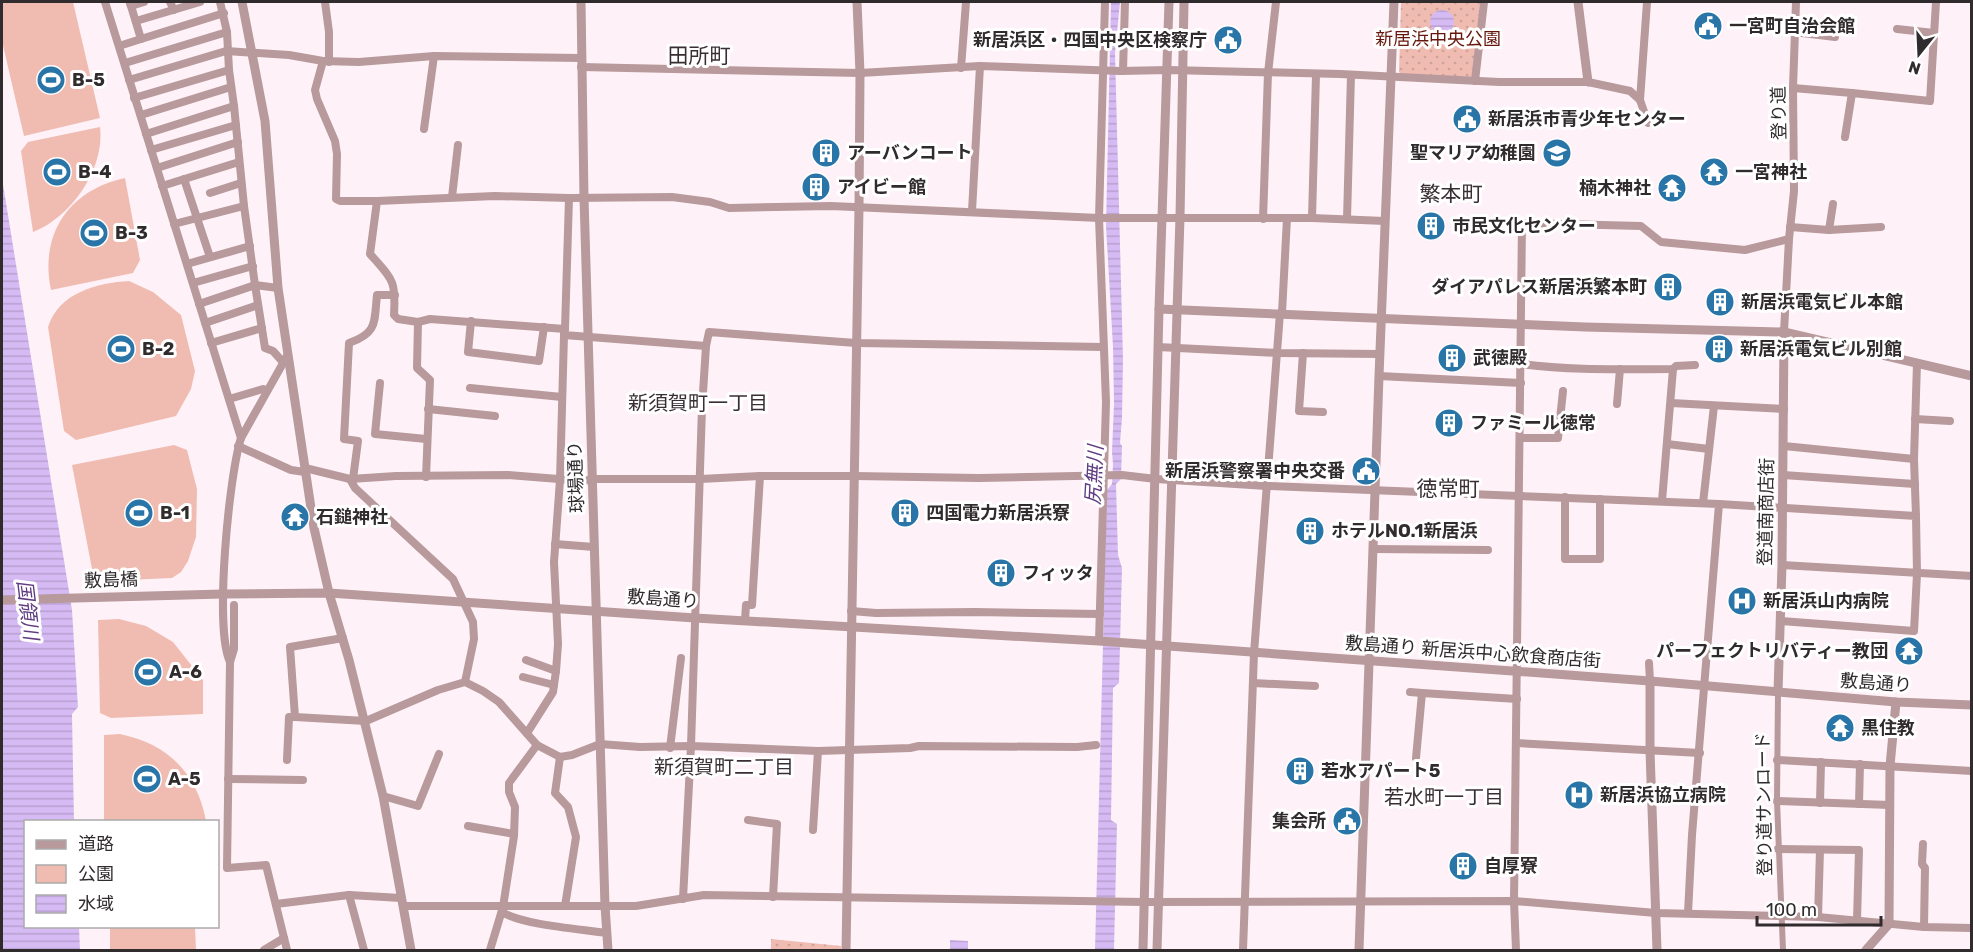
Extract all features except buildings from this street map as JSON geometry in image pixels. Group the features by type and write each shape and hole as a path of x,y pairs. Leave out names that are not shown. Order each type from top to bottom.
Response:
{"street":[{"path":"105,2 229,399 239,442 291,470 305,470 351,479 396,476 508,475 584,481 592,479 700,480 760,477 979,478 1122,475 1267,486 1662,501 1916,516"},
{"path":"141,39 130,4 144,2"},
{"path":"170,2 174,10"},
{"path":"136,21 200,2"},
{"path":"220,2 227,32 241,183 265,348 285,358"},
{"path":"242,2 265,121 285,358 314,528 329,593 366,722 383,796 411,951"},
{"path":"325,2 329,32 326,61 315,90 316,99 335,141 336,199 340,201 495,196 672,197 710,202 729,208 831,206 1127,218 1312,218 1385,221"},
{"name":"球場通り","path":"581,2 584,198 608,951"},
{"path":"846,951 859,208 860,74 857,2"},
{"path":"961,68 966,2"},
{"path":"1100,641 1106,475 1101,217 1104,2"},
{"path":"1122,71 1125,2"},
{"path":"1143,951 1169,2"},
{"path":"1157,951 1180,217 1184,2"},
{"path":"1263,219 1268,73 1276,2"},
{"path":"1359,951 1394,2"},
{"path":"1475,81 1484,2"},
{"path":"1578,2 1588,82"},
{"path":"1647,2 1640,100 1648,123"},
{"name":"登り道","path":"1784,332 1794,191 1793,88 1796,2"},
{"path":"1793,88 1930,101 1936,2"},
{"path":"119,46 224,13"},
{"path":"1897,29 1934,33"},
{"path":"125,63 227,32"},
{"path":"1794,32 1835,38"},
{"path":"129,80 228,52 289,55 326,61 359,62 434,56 860,74 980,66 1350,75 1475,81 1588,82 1630,91 1640,100"},
{"path":"424,129 434,56"},
{"path":"972,211 980,66"},
{"path":"134,98 229,70"},
{"path":"1312,218 1316,75"},
{"path":"1347,219 1350,75"},
{"path":"141,115 231,87"},
{"path":"1845,137 1852,93"},
{"path":"146,134 234,106"},
{"path":"151,150 236,125"},
{"path":"157,168 238,142"},
{"path":"452,197 458,145"},
{"path":"162,186 239,162"},
{"path":"184,179 210,257"},
{"path":"210,192 241,183"},
{"path":"527,734 553,692 556,671 558,644 555,544 560,480 569,198"},
{"path":"377,201 370,254 392,281 395,295 394,315 398,319 418,322 430,319 471,321 544,327 588,338 706,346"},
{"path":"1829,230 1833,204"},
{"path":"174,224 244,206"},
{"path":"1243,951 1254,653 1287,218"},
{"path":"1516,951 1514,901 1522,223 1641,226 1661,242 1745,250 1789,239"},
{"path":"1790,227 1829,230 1881,227"},
{"path":"187,264 250,246"},
{"path":"193,283 253,266"},
{"path":"199,304 255,285 278,288"},
{"path":"395,295 377,295 373,327 364,338 349,343 344,439 358,441 351,479 355,488 453,579 471,615 474,639 465,682"},
{"path":"205,323 258,305"},
{"path":"1159,309 1784,332 1971,375"},
{"path":"471,321 468,352 539,361 544,327"},
{"path":"418,322 417,368 430,380 426,477"},
{"path":"211,342 262,328"},
{"path":"683,899 691,746 702,408 709,332 856,344 1103,347"},
{"name":"登道南商店街","path":"1778,692 1784,475 1784,332"},
{"path":"1158,347 1278,353 1380,354"},
{"path":"1303,353 1299,411 1323,412"},
{"path":"230,662 226,652 222,594 231,483 239,442 285,358"},
{"path":"1781,621 1914,631 1917,574 1914,459 1917,363"},
{"path":"1521,364 1544,367 1620,369 1673,369 1676,366 1695,365"},
{"path":"1617,404 1620,369"},
{"path":"1662,501 1673,369"},
{"path":"1379,376 1521,383"},
{"path":"380,383 375,434 426,439"},
{"path":"470,388 562,397"},
{"path":"229,399 266,390"},
{"path":"1520,438 1558,438 1563,391"},
{"path":"1671,403 1784,409"},
{"path":"1703,503 1714,406"},
{"path":"428,409 495,416"},
{"path":"1915,419 1950,421"},
{"path":"1667,444 1709,449"},
{"path":"1784,446 1914,459"},
{"path":"1784,475 1915,484"},
{"path":"745,621 746,605 752,605 760,477"},
{"path":"1565,497 1565,558 1600,559 1600,499"},
{"path":"1688,913 1692,835 1719,504"},
{"path":"555,544 594,547"},
{"path":"1373,549 1488,550"},
{"path":"1782,565 1971,576"},
{"name":"敷島通り","path":"222,594 329,593 695,618 1152,645"},
{"name":"敷島橋","path":"2,600 222,594"},
{"path":"234,605 234,649 230,662 227,868 266,865 287,951"},
{"path":"851,611 1100,614"},
{"path":"295,717 290,647 343,638"},
{"path":"1152,645 1165,646"},
{"name":"敷島通り 新居浜中心飲食商店街","path":"1165,646 1778,692"},
{"path":"670,748 681,658"},
{"path":"526,660 556,671"},
{"path":"1649,663 1657,951"},
{"path":"523,677 554,685"},
{"path":"287,760 289,717 366,722 438,690 465,682 499,702 537,745 560,757 572,755 600,744 818,751 919,746 1077,747 1096,745"},
{"path":"1253,683 1315,686"},
{"path":"1410,692 1517,699"},
{"name":"敷島通り","path":"1778,692 1896,702 1971,705"},
{"name":"登り道サンロード","path":"1778,692 1777,801 1783,951"},
{"path":"1416,758 1422,693"},
{"path":"1866,951 1889,924 1890,766 1896,702"},
{"path":"1516,743 1700,753"},
{"path":"490,951 503,909 514,834 515,807 509,792 509,783 537,745"},
{"path":"813,830 818,751"},
{"path":"383,796 418,806 439,754"},
{"path":"560,757 555,793 568,807 576,837 565,906"},
{"path":"1777,760 1971,771"},
{"path":"1820,803 1821,762"},
{"path":"1859,804 1860,764"},
{"path":"228,779 303,780"},
{"path":"1777,801 1890,805"},
{"path":"748,820 777,824 773,897"},
{"path":"468,826 514,834"},
{"path":"1145,830 1161,832"},
{"path":"1923,844 1924,927"},
{"path":"1778,849 1859,850 1857,920"},
{"path":"1818,917 1820,850"},
{"path":"276,904 349,895 402,902 503,909 636,906 704,896 1144,902 1514,901 1656,913 1782,915 1924,927 1971,928"},
{"path":"349,895 364,951"},
{"path":"503,909 509,916 530,921 607,933"},
{"path":"264,951 284,938"}],"green space":[{"name":"B-5","path":"2,2 73,2 100,118 24,136 2,41"},
{"name":"新居浜中央公園","path":"1401,2 1480,2 1472,77 1402,75 1399,72"},
{"name":"B-4","path":"100,127 97,159 83,190 60,215 33,232 21,151 28,142"},
{"name":"B-3","path":"125,178 140,260 133,273 51,290 48,270 50,251 54,233 62,218 88,193 105,184"},
{"name":"B-2","path":"129,281 153,292 181,315 195,371 191,389 176,416 76,440 64,431 48,327 53,315 70,298 93,287"},
{"name":"B-1","path":"174,445 187,450 197,489 196,537 188,561 181,572 172,578 104,581 93,574 72,465"},
{"name":"A-6","path":"119,619 146,626 173,642 203,680 203,714 111,718 100,713 98,620"},
{"name":"A-5","path":"120,734 137,739 166,753 178,763 196,789 206,820 104,820 104,735"},
{"path":"110,928 195,928 196,950 110,950"},
{"path":"771,939 841,946 841,950 771,950"}],"water":[{"path":"1111,2 1120,2 1115,53 1123,359 1121,479 1116,484 1118,555 1122,568 1119,683 1113,688 1111,820 1117,824 1114,950 1095,950 1107,490 1112,484 1113,464 1113,347 1106,226"},
{"path":"1442,10 1447,11 1453,17 1453,27 1447,33 1442,34 1437,33 1431,27 1430,22 1431,17 1437,11"},
{"name":"国領川","path":"2,178 72,610 78,707 72,714 74,820 24,820 24,928 79,928 80,950 2,950"},
{"path":"950,940 968,941 968,950 950,950"}],"place":[{"name":"一宮町自治会館","path":"1708,26"},
{"name":"新居浜区・四国中央区検察庁","path":"1228,40"},
{"name":"B-5","path":"51,80"},
{"name":"新居浜市青少年センター","path":"1467,119"},
{"name":"アーバンコート","path":"826,153"},
{"name":"聖マリア幼稚園","path":"1557,153"},
{"name":"B-4","path":"57,172"},
{"name":"一宮神社","path":"1714,172"},
{"name":"アイビー館","path":"816,187"},
{"name":"楠木神社","path":"1672,188"},
{"name":"市民文化センター","path":"1431,226"},
{"name":"B-3","path":"94,233"},
{"name":"ダイアパレス新居浜繁本町","path":"1668,287"},
{"name":"新居浜電気ビル本館","path":"1720,302"},
{"name":"B-2","path":"121,349"},
{"name":"新居浜電気ビル別館","path":"1719,349"},
{"name":"武徳殿","path":"1452,358"},
{"name":"ファミール徳常","path":"1449,423"},
{"name":"新居浜警察署中央交番","path":"1366,471"},
{"name":"B-1","path":"139,513"},
{"name":"四国電力新居浜寮","path":"905,513"},
{"name":"石鎚神社","path":"295,517"},
{"name":"ホテルNO.1新居浜","path":"1310,531"},
{"name":"フィッタ","path":"1001,573"},
{"name":"新居浜山内病院","path":"1742,601"},
{"name":"パーフェクトリバティー教団","path":"1909,651"},
{"name":"A-6","path":"148,672"},
{"name":"黒住教","path":"1840,728"},
{"name":"若水アパート5","path":"1300,771"},
{"name":"A-5","path":"147,779"},
{"name":"新居浜協立病院","path":"1579,795"},
{"name":"集会所","path":"1347,821"},
{"name":"自厚寮","path":"1463,866"}],"district":[{"name":"田所町","path":"699,55"},
{"name":"繁本町","path":"1451,193"},
{"name":"新須賀町一丁目","path":"698,403"},
{"name":"徳常町","path":"1448,488"},
{"name":"新須賀町二丁目","path":"724,767"},
{"name":"若水町一丁目","path":"1444,797"}],"water label":[{"name":"尻無川","path":"1094,475"}]}
